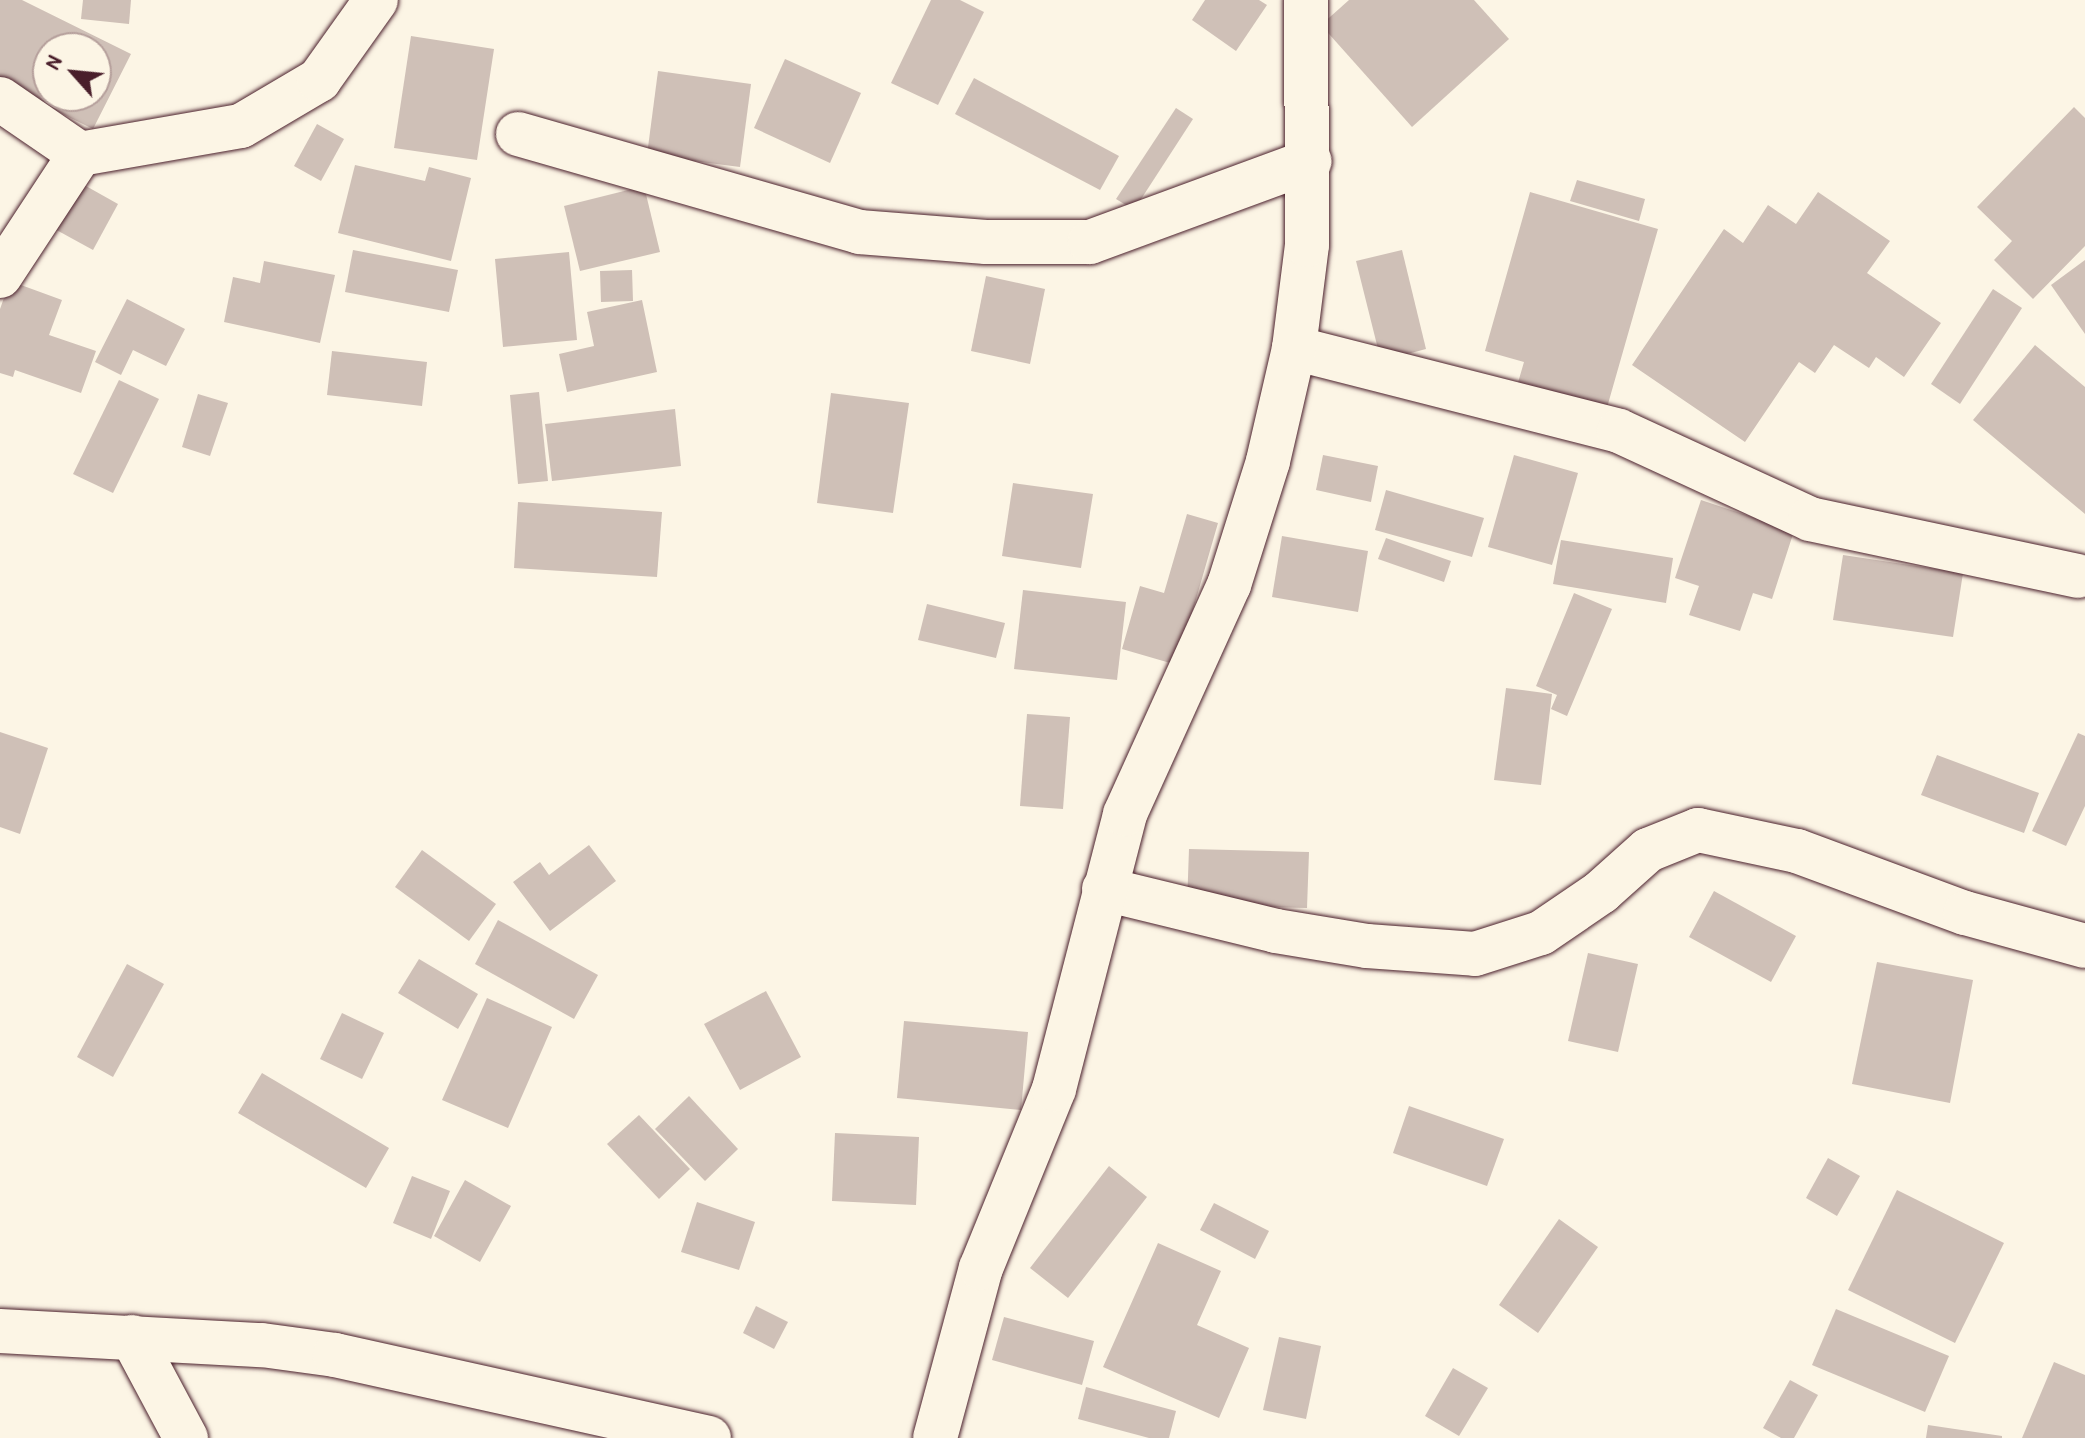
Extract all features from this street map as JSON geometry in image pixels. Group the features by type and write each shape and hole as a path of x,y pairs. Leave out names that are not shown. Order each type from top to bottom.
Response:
{"street":[{"path":"0,99 80,154 241,126 319,80 376,0"},
{"path":"935,1438 981,1268 1054,1089 1125,814 1229,585 1268,461 1294,348 1307,245 1310,161 1306,0"},
{"path":"518,134 859,232 986,242 1090,242 1310,161"},
{"path":"0,276 80,154"},
{"path":"1294,348 1619,431 1810,519 2078,576"},
{"path":"1104,889 1276,931 1367,946 1475,954 1541,933 1601,892 1648,850 1698,830 1797,851 1965,913 2085,946"},
{"path":"0,1331 132,1337 335,1355 709,1438"},
{"path":"132,1337 186,1438"}],"building":[{"path":"0,0 22,0 87,32 32,32 32,99 0,83"},
{"path":"83,0 131,0 129,24 81,19"},
{"path":"931,0 960,0 984,12 938,105 891,83"},
{"path":"1205,0 1259,0 1267,5 1236,51 1192,20"},
{"path":"1349,0 1474,0 1509,39 1412,127 1321,25"},
{"path":"411,36 494,49 477,160 394,148"},
{"path":"112,45 131,54 112,92"},
{"path":"785,59 861,93 830,163 754,128"},
{"path":"658,71 751,84 740,167 647,155"},
{"path":"974,78 1119,156 1100,190 955,114"},
{"path":"2074,107 2085,118 2085,246 2033,299 1994,260 2012,241 1977,207"},
{"path":"1176,108 1193,119 1134,210 1116,199"},
{"path":"59,112 102,112 93,129"},
{"path":"317,124 344,139 321,181 294,166"},
{"path":"355,165 425,181 429,167 471,178 451,261 338,233"},
{"path":"1577,180 1645,199 1639,221 1570,201"},
{"path":"77,181 118,204 93,250 51,227"},
{"path":"644,186 660,252 580,271 564,206"},
{"path":"1530,192 1658,229 1606,411 1517,386 1524,362 1485,351"},
{"path":"1818,192 1890,241 1867,273 1941,323 1904,377 1876,357 1869,368 1834,345 1815,373 1799,362 1745,442 1632,365 1724,229 1743,243 1768,205 1796,224"},
{"path":"353,250 458,270 449,312 345,292"},
{"path":"1402,250 1426,349 1381,361 1356,261"},
{"path":"569,252 577,340 503,347 495,259"},
{"path":"2085,260 2085,334 2051,285"},
{"path":"264,261 335,275 320,343 224,322 233,277 260,283"},
{"path":"632,270 633,301 601,302 600,271"},
{"path":"986,276 1045,289 1030,364 971,351"},
{"path":"10,281 62,300 49,335 96,351 81,393 15,370 13,377 0,373 0,309"},
{"path":"1993,289 2022,308 1960,404 1931,384"},
{"path":"127,299 185,329 166,366 133,350 121,375 95,362"},
{"path":"642,300 657,372 567,392 559,354 594,346 587,312"},
{"path":"2035,345 2085,387 2085,514 1973,420"},
{"path":"332,351 427,362 422,406 327,395"},
{"path":"119,380 159,399 113,493 73,474"},
{"path":"539,392 548,481 518,484 510,395"},
{"path":"831,393 909,403 893,513 817,503"},
{"path":"198,394 228,403 210,456 182,447"},
{"path":"675,409 681,466 552,481 545,424"},
{"path":"1323,455 1378,466 1371,502 1316,490"},
{"path":"1514,455 1578,473 1552,565 1488,547"},
{"path":"1013,483 1093,494 1081,568 1002,556"},
{"path":"1386,490 1484,518 1472,557 1375,530"},
{"path":"1701,500 1794,531 1772,599 1753,593 1740,631 1689,615 1699,586 1675,578"},
{"path":"518,502 662,512 657,577 514,568"},
{"path":"1187,514 1218,523 1177,665 1122,649 1140,586 1164,593"},
{"path":"1282,536 1368,551 1358,612 1272,597"},
{"path":"1386,538 1451,561 1444,582 1378,559"},
{"path":"1561,540 1673,558 1666,603 1553,584"},
{"path":"1843,555 1963,573 1953,637 1833,620"},
{"path":"1023,590 1126,602 1117,680 1014,669"},
{"path":"1574,593 1612,609 1567,716 1551,709 1557,695 1536,686"},
{"path":"927,604 1005,623 996,658 918,640"},
{"path":"1506,688 1552,694 1541,785 1494,780"},
{"path":"1027,714 1070,717 1063,809 1020,806"},
{"path":"0,732 48,748 20,834 0,827"},
{"path":"2078,733 2085,736 2085,806 2066,846 2032,831"},
{"path":"1937,755 2039,793 2024,833 1921,795"},
{"path":"589,845 616,881 550,931 513,882 540,862 549,875"},
{"path":"1189,849 1309,852 1307,908 1187,905"},
{"path":"422,850 496,904 469,941 395,887"},
{"path":"1714,891 1796,936 1771,982 1689,937"},
{"path":"498,920 598,975 574,1019 475,964"},
{"path":"1588,953 1638,964 1618,1052 1568,1041"},
{"path":"419,959 478,994 458,1029 398,993"},
{"path":"1877,962 1973,980 1950,1103 1852,1084"},
{"path":"127,964 164,984 113,1077 77,1057"},
{"path":"766,991 801,1057 740,1090 704,1024"},
{"path":"487,998 552,1027 508,1128 442,1100"},
{"path":"342,1013 384,1033 362,1079 320,1059"},
{"path":"904,1021 1028,1032 1021,1110 897,1098"},
{"path":"262,1073 389,1148 366,1188 238,1113"},
{"path":"689,1096 738,1149 705,1181 655,1129"},
{"path":"1409,1106 1504,1139 1487,1186 1393,1153"},
{"path":"639,1115 690,1169 659,1199 607,1144"},
{"path":"835,1133 919,1137 916,1205 832,1201"},
{"path":"1828,1158 1860,1176 1837,1216 1806,1198"},
{"path":"1109,1166 1147,1197 1068,1298 1030,1268"},
{"path":"412,1176 450,1191 431,1239 393,1223"},
{"path":"465,1180 511,1206 480,1262 434,1236"},
{"path":"1897,1190 2004,1243 1955,1343 1848,1290"},
{"path":"697,1202 755,1222 739,1270 681,1252"},
{"path":"1214,1203 1269,1231 1255,1259 1200,1230"},
{"path":"1559,1219 1598,1247 1538,1333 1499,1305"},
{"path":"1158,1243 1221,1271 1197,1325 1249,1348 1219,1418 1103,1367"},
{"path":"756,1306 788,1322 774,1349 743,1333"},
{"path":"1836,1309 1949,1356 1925,1412 1812,1365"},
{"path":"1004,1317 1094,1341 1082,1385 992,1360"},
{"path":"1279,1337 1321,1346 1306,1419 1263,1410"},
{"path":"2054,1362 2085,1375 2085,1438 2022,1438"},
{"path":"1453,1368 1488,1388 1459,1436 1425,1416"},
{"path":"1790,1380 1818,1395 1794,1438 1781,1438 1763,1428"},
{"path":"1086,1387 1176,1411 1169,1438 1149,1438 1078,1419"},
{"path":"1928,1425 2002,1436 2002,1438 1926,1438"}]}
